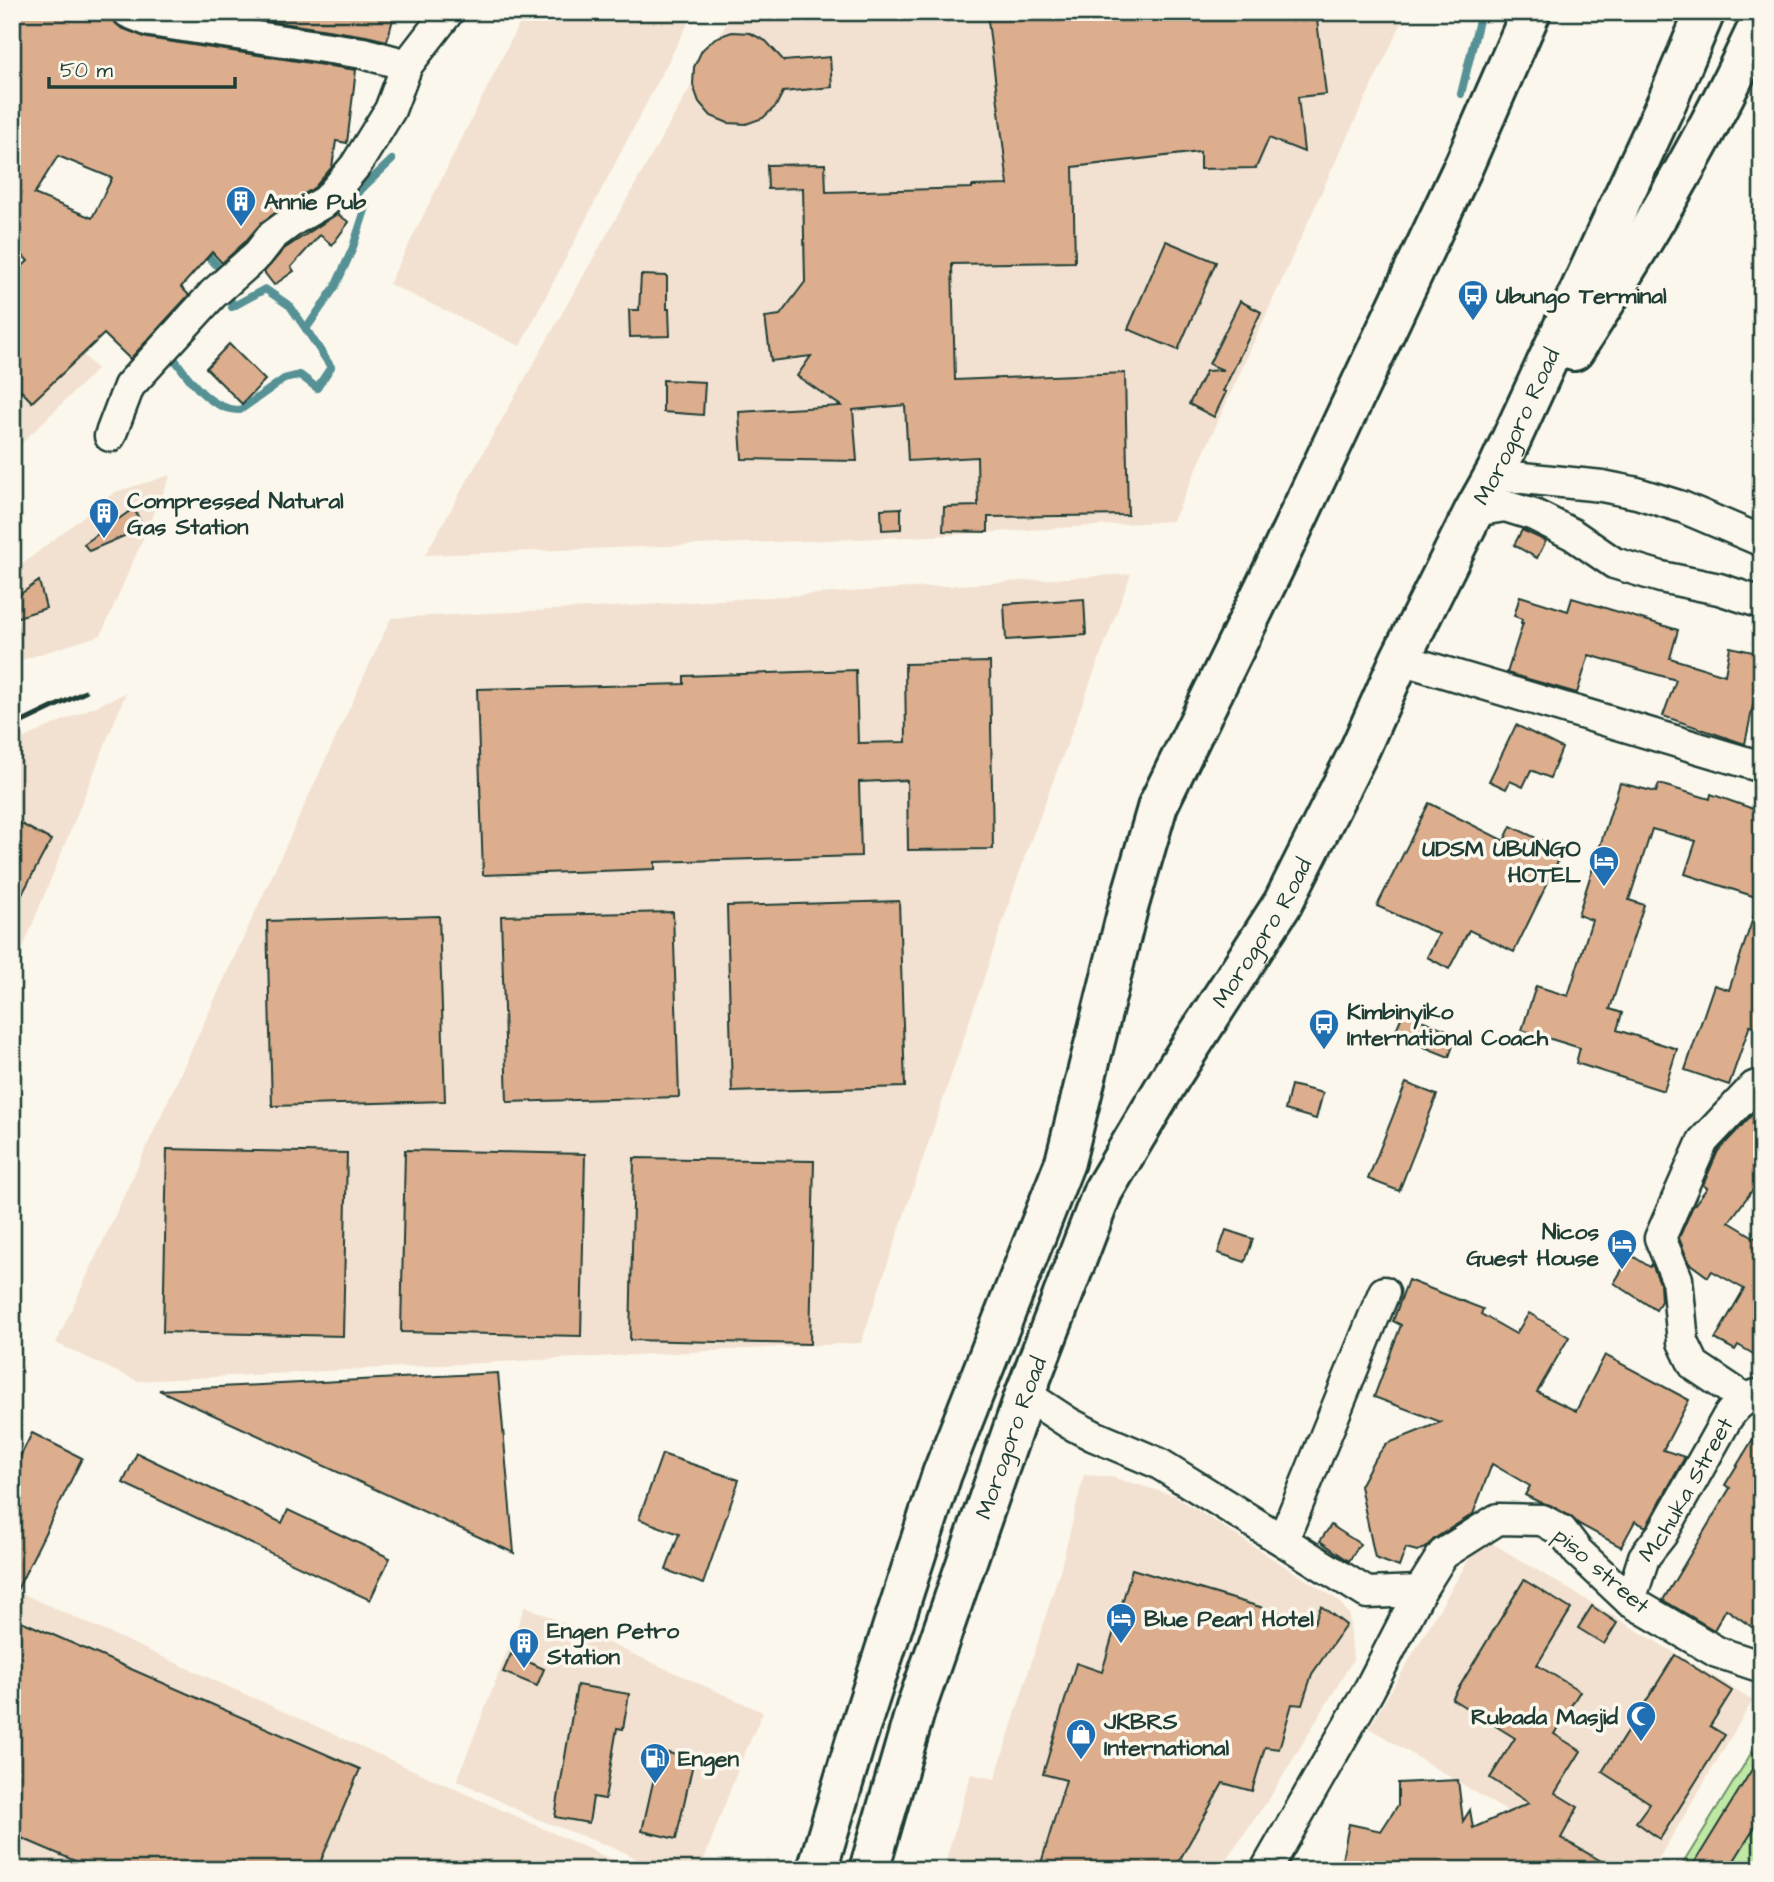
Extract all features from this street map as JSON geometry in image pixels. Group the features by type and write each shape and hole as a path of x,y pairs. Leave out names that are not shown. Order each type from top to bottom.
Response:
{"highway":[{"path":"1464,165 1503,12"},
{"path":"817,1870 942,1474 1065,1162 1128,908 1158,805 1274,568 1464,165 1531,12"},
{"name":"Morogoro Road","path":"869,1870 916,1708 1025,1394 1102,1191 1172,1075 1283,903 1359,751 1400,659 1495,473 1666,104 1705,12"},
{"path":"1495,473 1643,243 1762,18"}],"street":[{"path":"128,12 150,21 363,53 407,65"},
{"path":"110,436 129,386 213,294 258,254 272,236 326,201 356,165 390,110 407,65 448,12"},
{"path":"1495,473 1602,486 1637,494 1682,507 1762,541"},
{"path":"1474,511 1505,506 1534,515 1572,534 1614,563 1661,577 1719,589 1762,603"},
{"path":"1400,659 1762,767"},
{"path":"1753,1397 1694,1365 1682,1342 1677,1279 1660,1238 1703,1141 1754,1087 1762,1084"},
{"path":"1283,1540 1384,1292"},
{"path":"1025,1394 1094,1436 1158,1463 1367,1592 1420,1591"},
{"name":"Mchuka Street","path":"1630,1601 1644,1557 1662,1534 1727,1418 1735,1407 1753,1397"},
{"name":"piso street","path":"1266,1870 1369,1690 1420,1591 1443,1553 1498,1519 1542,1520 1562,1531 1578,1552 1630,1601 1717,1652 1762,1667"}],"shaded area":[{"path":"515,12 694,12 520,346 389,284 523,16"},
{"path":"733,12 1407,12 1331,171 1173,521 933,536 425,555"},
{"path":"12,281 97,369 12,453"},
{"name":"Compressed Natural Gas Station","path":"171,475 101,635 12,663 12,572 115,492"},
{"path":"1131,574 1025,856 861,1343 137,1381 56,1343 391,618 613,607"},
{"path":"126,693 12,975 12,743"},
{"path":"1084,1475 1111,1477 1173,1495 1338,1600 1349,1614 1353,1660 1269,1799 1218,1870 943,1870 971,1774 995,1779 1061,1567"},
{"path":"1482,1537 1753,1700 1652,1870 1604,1870 1369,1728"},
{"path":"12,1589 635,1870 12,1870"},
{"name":"Engen Petro Station","path":"525,1606 763,1712 740,1764 700,1870 657,1870 624,1852 532,1817 457,1780"}],"green space":[{"path":"1752,1752 1762,1757 1762,1870 1679,1870"}],"building":[{"path":"12,12 111,12 114,22 121,28 147,38 356,70 347,143 336,141 332,167 315,187 262,222 222,263 212,252 181,287 189,295 130,359 104,334 32,402 12,381 12,276 28,261 12,244","holes":["58,156 112,178 92,218 34,194"]},
{"path":"271,12 395,12 387,41 270,21"},
{"path":"987,12 1316,12 1326,94 1298,97 1304,152 1269,138 1256,168 1200,169 1200,152 1073,167 1075,262 952,264 955,380 1125,373 1128,515 988,517 988,532 943,531 944,507 978,506 977,457 908,461 905,405 853,410 857,461 742,459 739,412 841,406 797,376 811,356 771,361 765,317 780,315 805,282 803,188 768,189 767,165 825,164 826,192 1008,185"},
{"path":"732,32 750,33 766,41 784,61 830,57 832,87 783,92 776,106 763,118 746,124 728,123 711,116 699,102 693,85 694,67 702,50 715,38"},
{"path":"337,214 349,222 332,245 320,235 291,267 294,271 274,285 264,272 284,249"},
{"path":"1166,241 1216,262 1178,350 1128,329"},
{"path":"641,275 667,276 670,336 630,337 629,310 639,310"},
{"path":"1240,301 1261,312 1223,391 1226,392 1214,417 1189,404 1206,371 1223,370 1209,364"},
{"path":"229,344 265,380 242,404 206,368"},
{"path":"663,380 705,382 703,415 663,412"},
{"path":"134,508 143,528 89,551 84,544"},
{"path":"901,508 901,529 882,530 881,509"},
{"path":"1522,530 1546,541 1537,558 1514,545"},
{"path":"39,581 46,608 12,619 12,600"},
{"path":"1520,596 1568,611 1572,598 1678,630 1670,658 1725,675 1730,647 1762,654 1762,688 1757,686 1745,744 1663,716 1676,680 1589,655 1577,693 1507,673 1523,623 1522,619 1514,616"},
{"path":"1084,599 1086,635 1006,640 1004,604"},
{"path":"990,662 993,849 908,850 907,780 859,782 861,856 655,862 655,869 483,875 477,689 684,684 684,676 856,670 858,743 906,742 905,664"},
{"path":"1516,725 1562,748 1550,778 1531,770 1523,787 1510,781 1506,789 1489,781"},
{"path":"1620,783 1656,792 1659,784 1710,799 1711,794 1762,812 1762,899 1685,874 1696,841 1652,829 1629,900 1644,905 1610,1009 1622,1013 1617,1030 1677,1049 1664,1091 1576,1063 1580,1048 1522,1030 1536,986 1568,996 1592,920 1578,915"},
{"path":"1429,803 1504,841 1511,826 1563,851 1514,952 1469,930 1449,969 1427,957 1439,934 1377,906"},
{"path":"12,819 51,840 12,913"},
{"path":"899,901 905,1087 732,1092 727,906"},
{"path":"1758,903 1762,903 1762,1029 1750,1025 1729,1085 1685,1070 1714,985 1729,990"},
{"path":"673,912 679,1097 507,1102 501,916"},
{"path":"439,916 445,1101 272,1106 267,921"},
{"path":"1403,1013 1457,1034 1449,1057 1394,1035"},
{"path":"1406,1083 1437,1095 1399,1191 1368,1179"},
{"path":"1291,1085 1323,1093 1316,1119 1285,1110"},
{"path":"1762,1104 1762,1177 1729,1222 1762,1242 1762,1359 1738,1345 1735,1350 1715,1339 1744,1289 1712,1271 1708,1277 1689,1263 1679,1238 1692,1208 1707,1188 1703,1185 1718,1151"},
{"path":"167,1149 347,1153 343,1336 163,1332"},
{"path":"405,1150 585,1154 581,1336 401,1332"},
{"path":"634,1158 814,1161 810,1344 630,1340"},
{"path":"1226,1230 1253,1239 1245,1262 1218,1253"},
{"path":"1631,1255 1650,1267 1652,1264 1660,1283 1661,1301 1656,1310 1614,1283"},
{"path":"1408,1280 1483,1309 1481,1314 1516,1334 1529,1313 1569,1337 1537,1392 1576,1411 1605,1355 1689,1400 1663,1450 1685,1457 1646,1527 1635,1521 1621,1547 1550,1505 1525,1495 1530,1486 1492,1464 1473,1514 1434,1539 1426,1548 1417,1551 1406,1548 1399,1567 1375,1558 1360,1486 1386,1444 1441,1422 1374,1397 1401,1325 1393,1321"},
{"path":"498,1373 514,1553 159,1390"},
{"path":"1762,1424 1762,1634 1726,1609 1714,1630 1663,1600 1730,1488 1725,1485"},
{"path":"32,1433 82,1458 12,1600 12,1473"},
{"path":"137,1453 282,1523 288,1510 390,1558 370,1600 123,1483"},
{"path":"662,1454 739,1480 703,1584 666,1570 679,1534 639,1519"},
{"path":"1331,1525 1360,1544 1349,1561 1320,1541"},
{"path":"1132,1569 1314,1623 1321,1606 1346,1625 1312,1674 1302,1705 1292,1704 1279,1749 1265,1747 1252,1791 1223,1783 1174,1870 1039,1870 1066,1780 1043,1774 1076,1663 1102,1672"},
{"path":"1524,1580 1571,1609 1537,1665 1580,1691 1554,1734 1581,1751 1555,1793 1578,1807 1561,1838 1617,1870 1340,1870 1349,1824 1381,1831 1398,1805 1398,1783 1458,1780 1463,1821 1470,1810 1473,1828 1529,1803 1490,1778 1515,1738 1452,1699"},
{"path":"1592,1606 1617,1623 1604,1644 1578,1628"},
{"path":"12,1617 360,1769 317,1870 96,1870 12,1834"},
{"name":"Engen Petro Station","path":"511,1654 544,1669 537,1686 503,1672"},
{"path":"1675,1655 1732,1691 1710,1726 1725,1735 1660,1839 1636,1822 1650,1803 1602,1772"},
{"path":"577,1685 629,1694 623,1729 617,1728 605,1799 593,1797 589,1823 555,1817"},
{"path":"660,1751 694,1759 676,1839 642,1831"},
{"path":"1762,1753 1762,1816 1728,1870 1690,1870"}],"waterway":[{"path":"1461,94 1481,12"},
{"path":"229,289 232,307 265,289 290,306 306,329 335,287 352,250 366,207 355,195 392,160"},
{"path":"202,249 219,268"},
{"path":"170,353 208,398 218,404 240,410 284,379 300,375 317,388 331,367 306,329"}],"railway":[{"path":"12,727 85,692"}],"place":[{"name":"Annie Pub","path":"241,228"},
{"name":"Ubungo Terminal","path":"1473,322"},
{"name":"Compressed Natural Gas Station","path":"104,540"},
{"name":"UDSM UBUNGO HOTEL","path":"1604,888"},
{"name":"Kimbinyiko International Coach","path":"1324,1051"},
{"name":"Nicos Guest House","path":"1622,1271"},
{"name":"Blue Pearl Hotel","path":"1121,1645"},
{"name":"Engen Petro Station","path":"524,1670"},
{"name":"Rubada Masjid","path":"1641,1743"},
{"name":"JKBRS International","path":"1081,1761"},
{"name":"Engen","path":"655,1785"}]}
